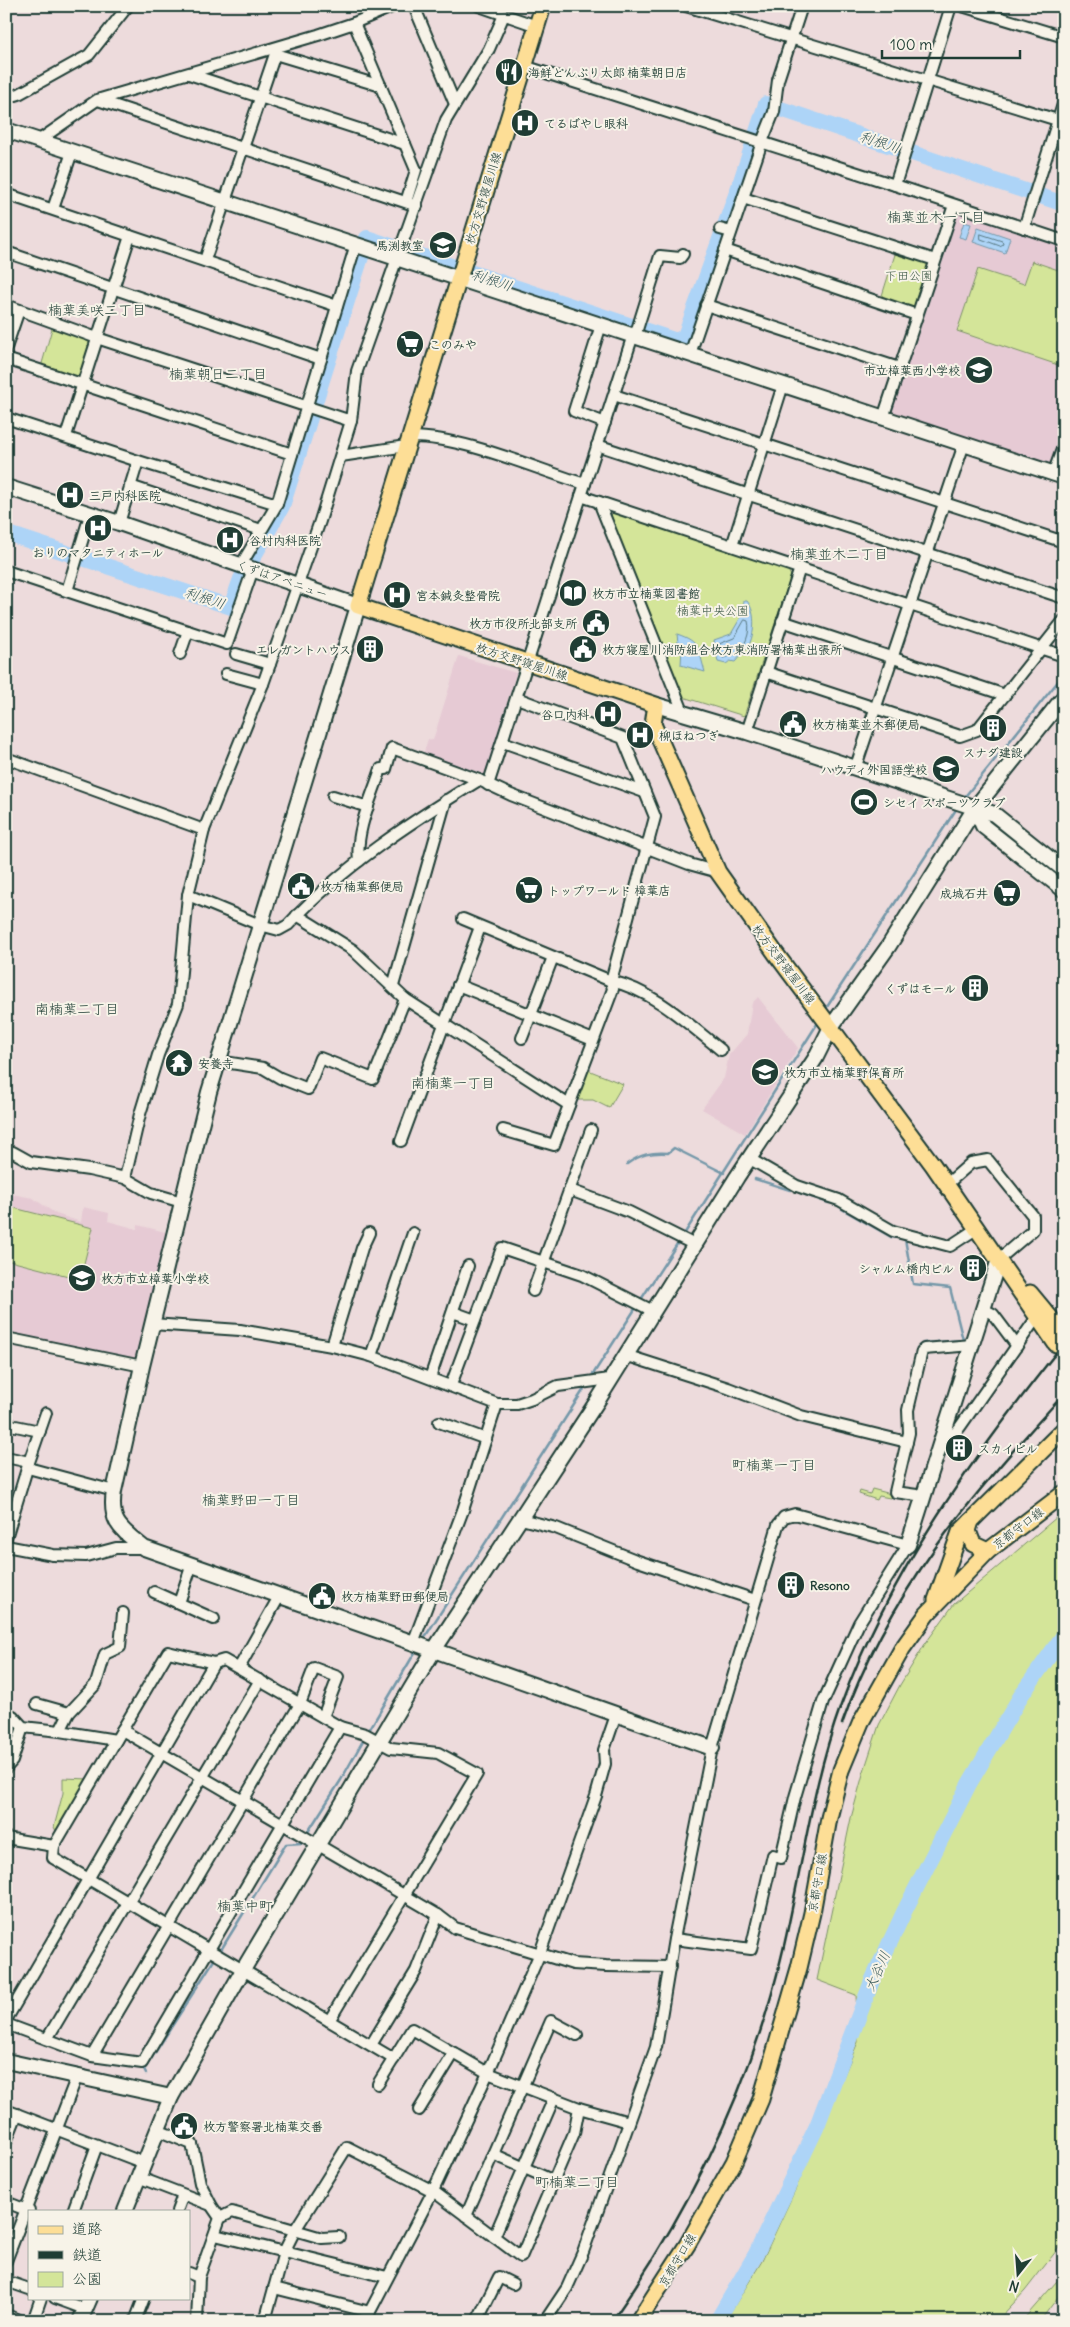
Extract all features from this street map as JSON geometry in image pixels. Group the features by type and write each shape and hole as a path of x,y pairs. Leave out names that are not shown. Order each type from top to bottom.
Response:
{"main road":[{"name":"枚方交野寝屋川線","path":"543,6 407,441 358,606 656,705 653,724 718,872 771,948 832,1028 946,1185 999,1259 1037,1317 1060,1339"},
{"name":"枚方交野寝屋川線","path":"999,1259 1042,1306 1060,1339"},
{"path":"927,1614 939,1595 960,1532 1064,1429"},
{"name":"京都守口線","path":"638,2321 687,2245 729,2170 761,2099 799,1968 812,1913 829,1818 841,1770 861,1722 902,1649 927,1614 988,1551 1064,1493"},
{"path":"972,1521 968,1531 973,1544 988,1551"}],"street":[{"path":"6,98 19,94 89,55 128,6"},
{"path":"38,141 97,100 274,51 354,23 394,6"},
{"path":"414,6 455,104"},
{"path":"479,6 537,26"},
{"path":"686,6 1061,121"},
{"path":"690,354 725,250 726,231 743,198 758,140 776,107 778,80 793,39 802,6"},
{"path":"895,185 951,6"},
{"path":"962,6 1064,37"},
{"path":"125,1178 140,1114 158,1055 178,1004 188,895 204,830 263,684 320,521 351,421 358,371 436,147 455,104 488,49 504,15"},
{"path":"354,23 416,170 406,202"},
{"path":"274,51 380,86"},
{"path":"205,260 274,51"},
{"path":"524,66 758,140 1064,241"},
{"path":"189,74 405,144"},
{"path":"97,100 417,206"},
{"path":"1024,228 1061,121 1064,101"},
{"path":"6,130 397,259 460,271 601,325 636,332 690,354 1059,476 1064,444"},
{"path":"53,209 72,152"},
{"path":"6,194 337,306"},
{"path":"743,198 936,260"},
{"path":"883,418 954,205"},
{"path":"66,436 130,236"},
{"path":"6,571 227,644 247,567 262,530 277,504 356,244"},
{"path":"725,250 917,315"},
{"path":"6,252 114,287 321,359"},
{"path":"488,786 597,444 660,256 680,258 683,254"},
{"path":"6,305 97,338 351,421"},
{"path":"706,305 900,368"},
{"path":"6,348 19,310"},
{"path":"601,325 574,411 605,423"},
{"path":"6,359 292,454"},
{"path":"732,546 783,384"},
{"path":"614,395 1064,542"},
{"path":"6,418 277,504"},
{"path":"341,456 428,436 467,446 585,484"},
{"path":"597,444 1064,598"},
{"path":"855,769 964,444"},
{"path":"119,523 138,461"},
{"path":"130,486 262,530"},
{"name":"くずはアベニュー","path":"6,487 119,523 358,606"},
{"path":"581,496 1064,656"},
{"path":"599,502 684,714"},
{"path":"67,591 90,515"},
{"path":"747,732 800,568"},
{"path":"144,1548 114,1520 113,1502 142,1366 197,1137 218,1061 358,606"},
{"path":"766,672 960,736 977,730 1064,620"},
{"path":"782,621 1006,695"},
{"path":"180,654 188,631"},
{"path":"236,654 270,664"},
{"path":"226,674 263,684"},
{"path":"125,2210 171,2097 243,1970 434,1650 521,1519 815,1059 832,1028 888,947 975,808 1064,697"},
{"path":"503,1130 554,1145 613,988 610,981 655,817 623,738 517,698"},
{"path":"656,705 747,732 994,814 1064,870"},
{"path":"502,742 644,792"},
{"path":"359,861 357,848 368,807 381,769 386,769 392,748 479,780 488,786 689,864 718,872"},
{"path":"6,758 204,830"},
{"path":"188,895 260,925 279,930 288,925 359,861 415,819 479,780"},
{"path":"333,796 368,807"},
{"path":"393,986 446,800"},
{"path":"975,808 984,826 1064,890"},
{"path":"297,915 353,950 405,999 569,1105"},
{"path":"463,919 610,981 629,985 655,999 688,1022 721,1050"},
{"path":"401,1141 480,927"},
{"path":"522,1038 553,957"},
{"path":"458,985 593,1040"},
{"path":"218,1061 263,1068 280,1078 308,1089 320,1058 372,1079 405,999"},
{"path":"533,1291 591,1130"},
{"path":"6,1152 14,1152 31,1162 89,1170 125,1178 151,1193 182,1202"},
{"path":"750,1159 797,1186 839,1200 893,1231 950,1246 976,1229"},
{"path":"674,1939 751,1949 773,1855 781,1858 795,1797 823,1702 858,1623 908,1545 999,1259 1033,1230 1033,1216 988,1160 971,1163 946,1185"},
{"path":"570,1190 629,1212 695,1245"},
{"path":"332,1346 362,1248 369,1233"},
{"path":"371,1356 414,1233"},
{"path":"451,1385 502,1248 582,1275 653,1311"},
{"path":"430,1378 468,1266"},
{"path":"983,1309 993,1314 1017,1346"},
{"path":"452,1312 475,1320"},
{"path":"939,1447 944,1447 960,1428 1037,1317"},
{"path":"152,1324 240,1330 332,1346 371,1356 497,1404 517,1404 558,1386 610,1379"},
{"path":"6,1338 142,1366"},
{"path":"924,1496 895,1492 909,1433 908,1410 922,1351 924,1349 972,1345"},
{"path":"625,1355 728,1388 801,1416 906,1442"},
{"path":"413,1643 464,1510 497,1404"},
{"path":"6,1538 46,1413"},
{"path":"439,1422 486,1439"},
{"path":"6,1424 40,1431"},
{"path":"6,1457 114,1491"},
{"path":"545,2321 567,2288 583,2252 656,2047 674,1939 712,1748 778,1525 784,1517 795,1514 908,1545"},
{"path":"521,1519 556,1528 638,1561 755,1600"},
{"path":"6,1546 53,1555 86,1556 116,1548 144,1548 712,1748"},
{"path":"178,1603 192,1564"},
{"path":"154,1592 214,1619"},
{"path":"239,1668 280,1595"},
{"path":"60,1731 69,1713 96,1684 105,1654 120,1647 123,1613"},
{"path":"329,2021 477,1774 438,1753 391,1748 365,1734 340,1727 224,1660 214,1663 168,1652 54,1846 53,1858 329,2021 371,2045 394,2059"},
{"path":"6,2020 214,1663"},
{"path":"92,2056 300,1704 314,1668 338,1678 324,1718"},
{"path":"47,2040 260,1680"},
{"path":"38,1704 69,1713"},
{"path":"6,1713 13,1716 24,1727 116,1740"},
{"path":"274,2288 367,2316 432,2191 488,2072 540,1953 596,1796 605,1764 604,1750 616,1715"},
{"path":"6,1768 12,1761 24,1727"},
{"path":"6,2024 92,2056 142,2063 340,1727"},
{"path":"122,1730 438,1915 455,1928 572,1964 670,1966"},
{"path":"6,1838 54,1846"},
{"path":"371,2045 416,1970 438,1915"},
{"path":"466,2216 551,2021 571,2034"},
{"path":"378,2084 412,2029 488,2072 579,2108 629,2122"},
{"path":"419,2110 454,2053"},
{"path":"6,2060 171,2097"},
{"path":"6,2261 27,2211 77,2076"},
{"path":"494,2237 554,2098"},
{"path":"265,2321 284,2252 295,2230 346,2147 432,2191 521,2257 574,2133 579,2108"},
{"path":"6,2110 144,2163"},
{"path":"6,2142 17,2114"},
{"path":"157,2130 192,2144 200,2183 220,2218"},
{"path":"73,2210 97,2145"},
{"path":"493,2154 554,2181"},
{"path":"138,2177 211,2205"},
{"path":"177,2210 183,2195"},
{"path":"6,2202 27,2211"},
{"path":"197,2321 199,2277 220,2218 232,2212 322,2238 339,2237"},
{"path":"215,2235 387,2277"},
{"path":"190,2273 199,2277"},
{"path":"477,2321 499,2277 513,2284"},
{"path":"6,2281 28,2289"},
{"path":"33,2321 40,2300"},
{"path":"60,2300 85,2309"},
{"path":"135,2321 143,2300"},
{"path":"6,2315 21,2321"}],"shaded area":[{"path":"954,205 1064,241 1064,444 1053,474 883,418"},
{"path":"459,656 516,673 484,777 422,758 428,739 433,740"},
{"path":"758,997 798,1048 745,1134 702,1109 724,1078 729,1055 747,1034 752,1003"},
{"path":"6,1158 13,1158 12,1193 6,1192"},
{"name":"枚方市立樟葉小学校","path":"6,1193 33,1198 56,1214 81,1222 83,1207 109,1213 108,1221 137,1229 138,1225 169,1233 139,1362 6,1335"}],"green space":[{"path":"355,6 371,6 373,12 361,17"},
{"name":"下田公園","path":"897,248 935,260 917,315 880,302"},
{"path":"1032,261 1064,272 1064,367 957,331 978,269 1024,284"},
{"path":"53,325 92,341 81,375 75,379 41,367"},
{"name":"楠葉中央公園","path":"614,512 788,570 791,576 744,716 683,697 607,519"},
{"path":"583,1068 623,1084 609,1108 593,1100 571,1100"},
{"path":"6,1206 93,1228 80,1279 6,1260"},
{"path":"872,1489 891,1494 890,1498 879,1496 877,1500 859,1494 860,1491 870,1494"},
{"path":"1064,1511 1064,2241 1025,2291 997,2321 725,2321 762,2261 796,2188 858,2042 856,1995 817,1980 851,1818 879,1725 925,1644 954,1604"},
{"path":"63,1778 90,1779 58,1835 54,1827 63,1793"},
{"path":"1064,2273 1064,2289 1040,2321 1022,2321"}],"water":[{"path":"964,222 971,224 966,239 959,237"},
{"path":"978,227 1010,238 1005,253 973,242"},
{"path":"744,601 747,601 750,606 754,625 749,645 735,662 730,661 726,664 718,662 714,640 731,634 741,617"},
{"path":"677,634 695,643 705,672 681,665 682,647 678,643"}],"waterway":[{"name":"利根川","path":"6,533 231,607 241,579 282,506 367,238 677,341 685,336 740,184 766,104 1064,204"},
{"path":"963,799 1064,674"},
{"path":"825,1010 957,808"},
{"path":"683,1236 819,1021"},
{"path":"627,1164 651,1153 668,1153 674,1148 724,1173"},
{"path":"755,1179 790,1190"},
{"path":"800,1193 829,1203"},
{"path":"842,1209 891,1237 905,1239 913,1284 950,1288 963,1340 923,1343"},
{"path":"640,1301 679,1241"},
{"path":"590,1379 637,1306"},
{"path":"423,1640 586,1386"},
{"name":"大谷川","path":"717,2321 756,2254 817,2126 872,1981 904,1912 969,1784 1022,1694 1064,1635"},
{"path":"368,1732 417,1649"},
{"path":"306,1835 341,1780 365,1737"},
{"path":"219,1953 286,1844 302,1843 304,1840"},
{"path":"146,2074 144,2070 216,1957"}],"tunnel":[{"path":"1056,1344 1064,1359"}],"railway":[{"path":"612,2321 641,2278 693,2190 716,2144 754,2049 770,2000 783,1950 822,1765 841,1705 861,1656 884,1608 938,1515 998,1428 1064,1343"},
{"path":"842,1724 861,1676 883,1631 935,1548 965,1508 1064,1394"}],"place":[{"name":"海鮮どんぶり太郎 楠葉朝日店","path":"509,72"},
{"name":"てるばやし眼科","path":"525,123"},
{"name":"馬渕教室","path":"443,245"},
{"name":"このみや","path":"410,344"},
{"name":"市立樟葉西小学校","path":"979,370"},
{"name":"三戸内科医院","path":"70,495"},
{"name":"おりのマタニティホール","path":"98,528"},
{"name":"谷村内科医院","path":"230,540"},
{"name":"枚方市立楠葉図書館","path":"573,593"},
{"name":"宮本鍼灸整骨院","path":"397,595"},
{"name":"枚方市役所北部支所","path":"596,623"},
{"name":"エレガントハウス","path":"370,649"},
{"name":"枚方寝屋川消防組合枚方東消防署楠葉出張所","path":"583,649"},
{"name":"谷口内科","path":"608,714"},
{"name":"枚方楠葉並木郵便局","path":"793,724"},
{"name":"スナダ建設","path":"993,728"},
{"name":"柳ほねつぎ","path":"640,735"},
{"name":"ハウディ外国語学校","path":"946,769"},
{"name":"シセイ スポーツクラブ","path":"864,802"},
{"name":"枚方楠葉郵便局","path":"301,886"},
{"name":"トップワールド 樟葉店","path":"529,890"},
{"name":"成城石井","path":"1007,893"},
{"name":"くずはモール","path":"975,988"},
{"name":"安養寺","path":"179,1063"},
{"name":"枚方市立楠葉野保育所","path":"765,1072"},
{"name":"シャルム橋内ビル","path":"973,1268"},
{"name":"枚方市立樟葉小学校","path":"82,1278"},
{"name":"スカイビル","path":"959,1448"},
{"name":"Resono","path":"791,1585"},
{"name":"枚方楠葉野田郵便局","path":"322,1596"},
{"name":"枚方警察署北楠葉交番","path":"184,2126"}],"district":[{"name":"楠葉並木一丁目","path":"936,217"},
{"name":"楠葉美咲二丁目","path":"97,310"},
{"name":"楠葉朝日二丁目","path":"218,374"},
{"name":"楠葉並木二丁目","path":"839,554"},
{"name":"南楠葉二丁目","path":"77,1009"},
{"name":"南楠葉一丁目","path":"453,1083"},
{"name":"町楠葉一丁目","path":"774,1465"},
{"name":"楠葉野田一丁目","path":"251,1500"},
{"name":"楠葉中町","path":"245,1906"},
{"name":"町楠葉二丁目","path":"577,2182"}]}
